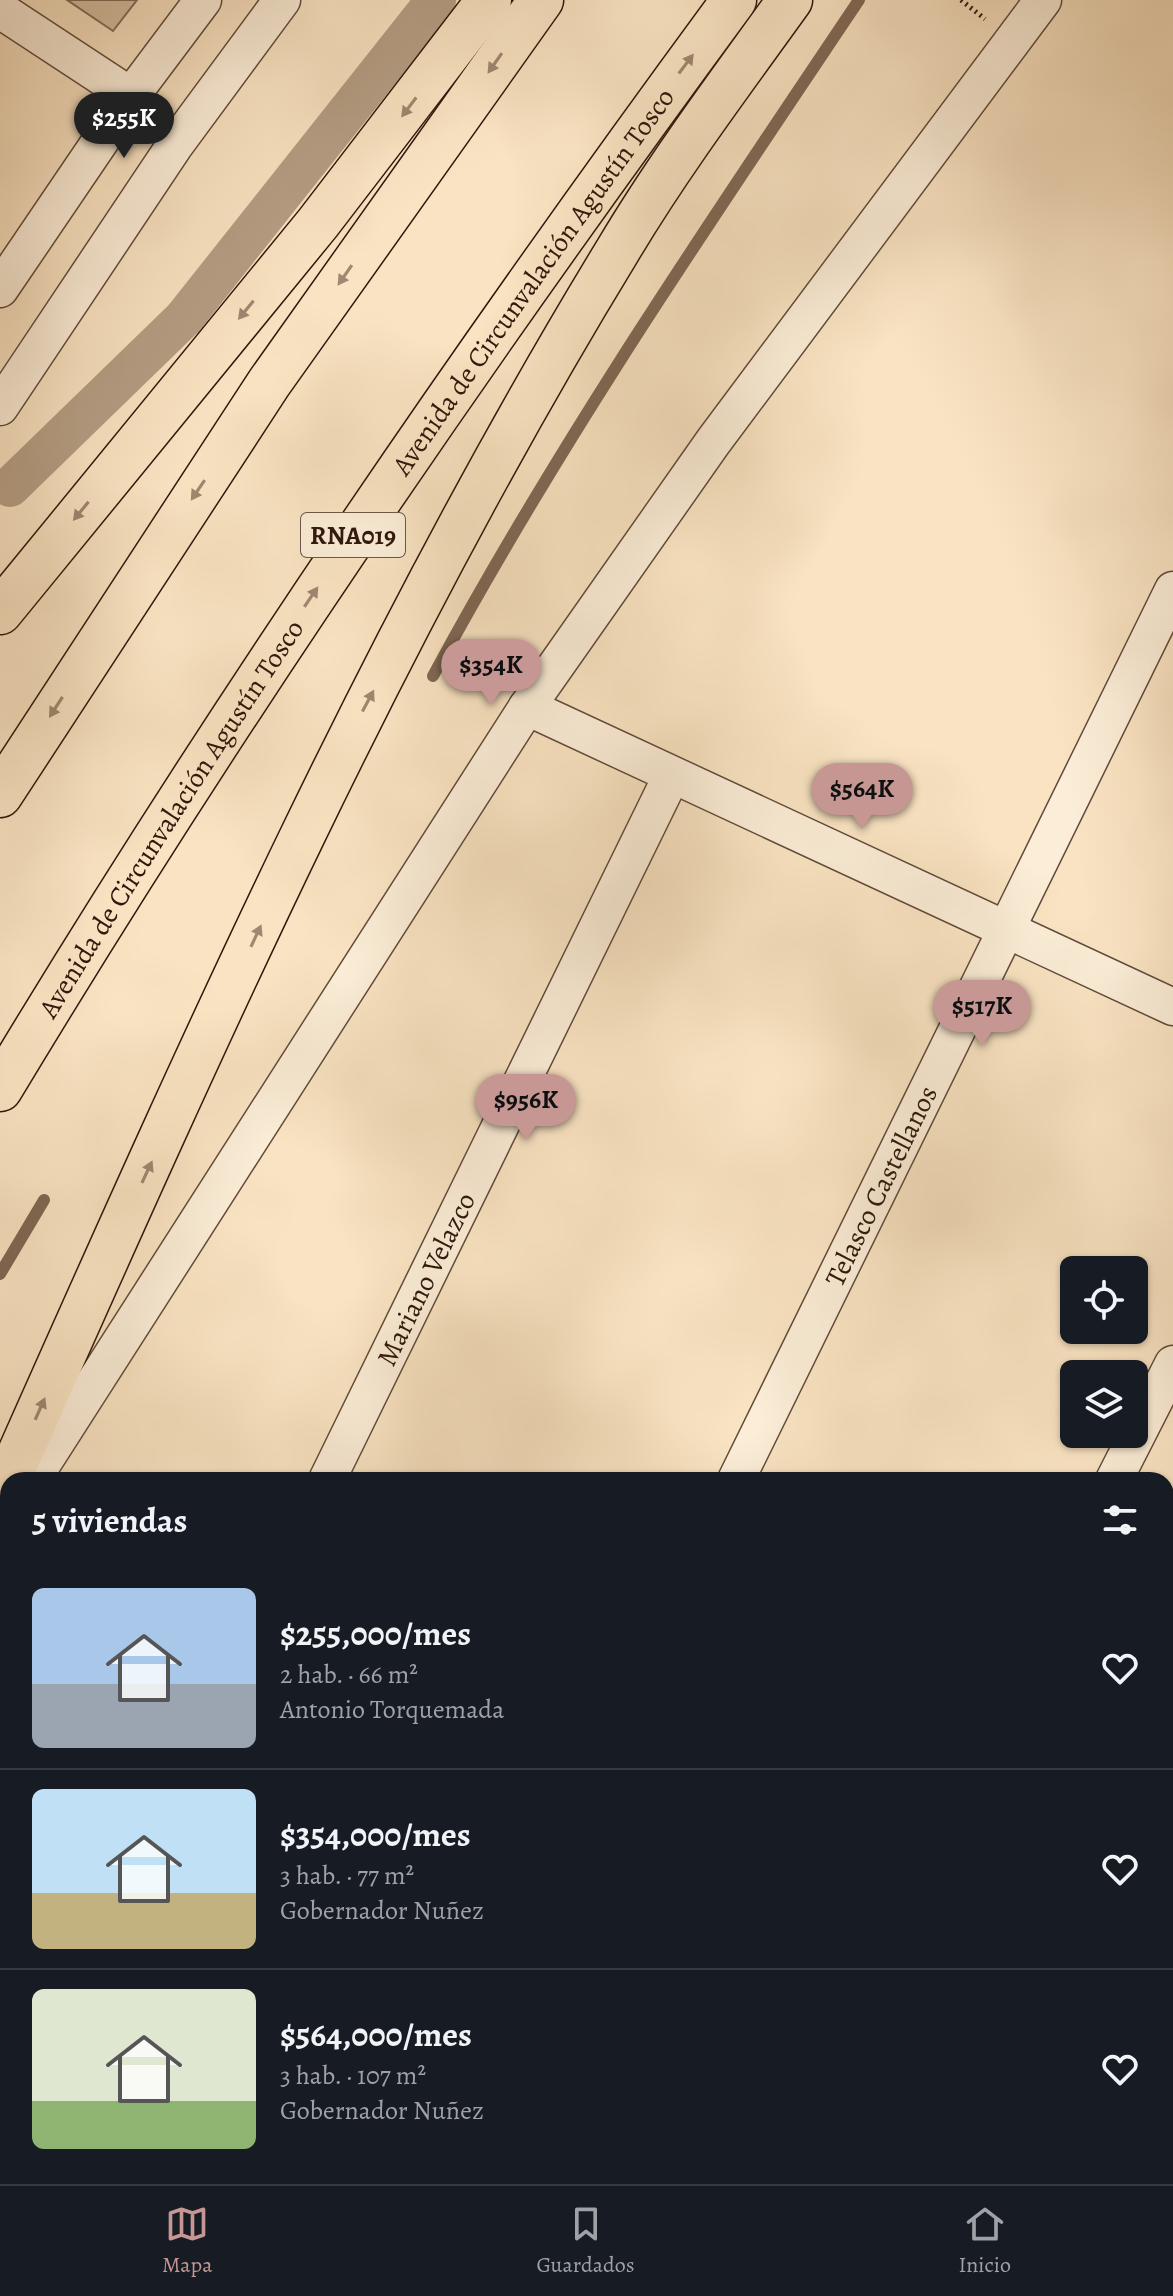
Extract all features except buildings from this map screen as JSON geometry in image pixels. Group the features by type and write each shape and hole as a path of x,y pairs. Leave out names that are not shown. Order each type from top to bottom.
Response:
{"highway":[{"path":"0,612 327,212 489,0"},
{"path":"0,795 269,383 541,0"},
{"name":"Avenida de Circunvalación Agustín Tosco","path":"0,1089 179,801 375,502 614,162 734,0"},
{"path":"12,1472 124,1220 362,713 516,424 610,262 667,172 790,0"}],"street":[{"path":"0,289 131,96 203,0"},
{"path":"0,407 175,145 282,0"},
{"path":"37,1472 527,707 695,466 1043,0"},
{"path":"0,10 131,96"},
{"name":"Telasco Castellanos","path":"740,1472 1173,590"},
{"path":"527,707 671,777 1173,1007"},
{"name":"Mariano Velazco","path":"331,1472 671,777"},
{"path":"1118,1472 1173,1364"}],"path":[{"path":"961,0 980,15"}],"shaded area":[{"path":"67,0 137,0 113,31"}],"waterway":[{"path":"10,487 184,318 436,0"},
{"path":"433,676 584,417 859,0"},
{"path":"0,1274 44,1200"}]}
